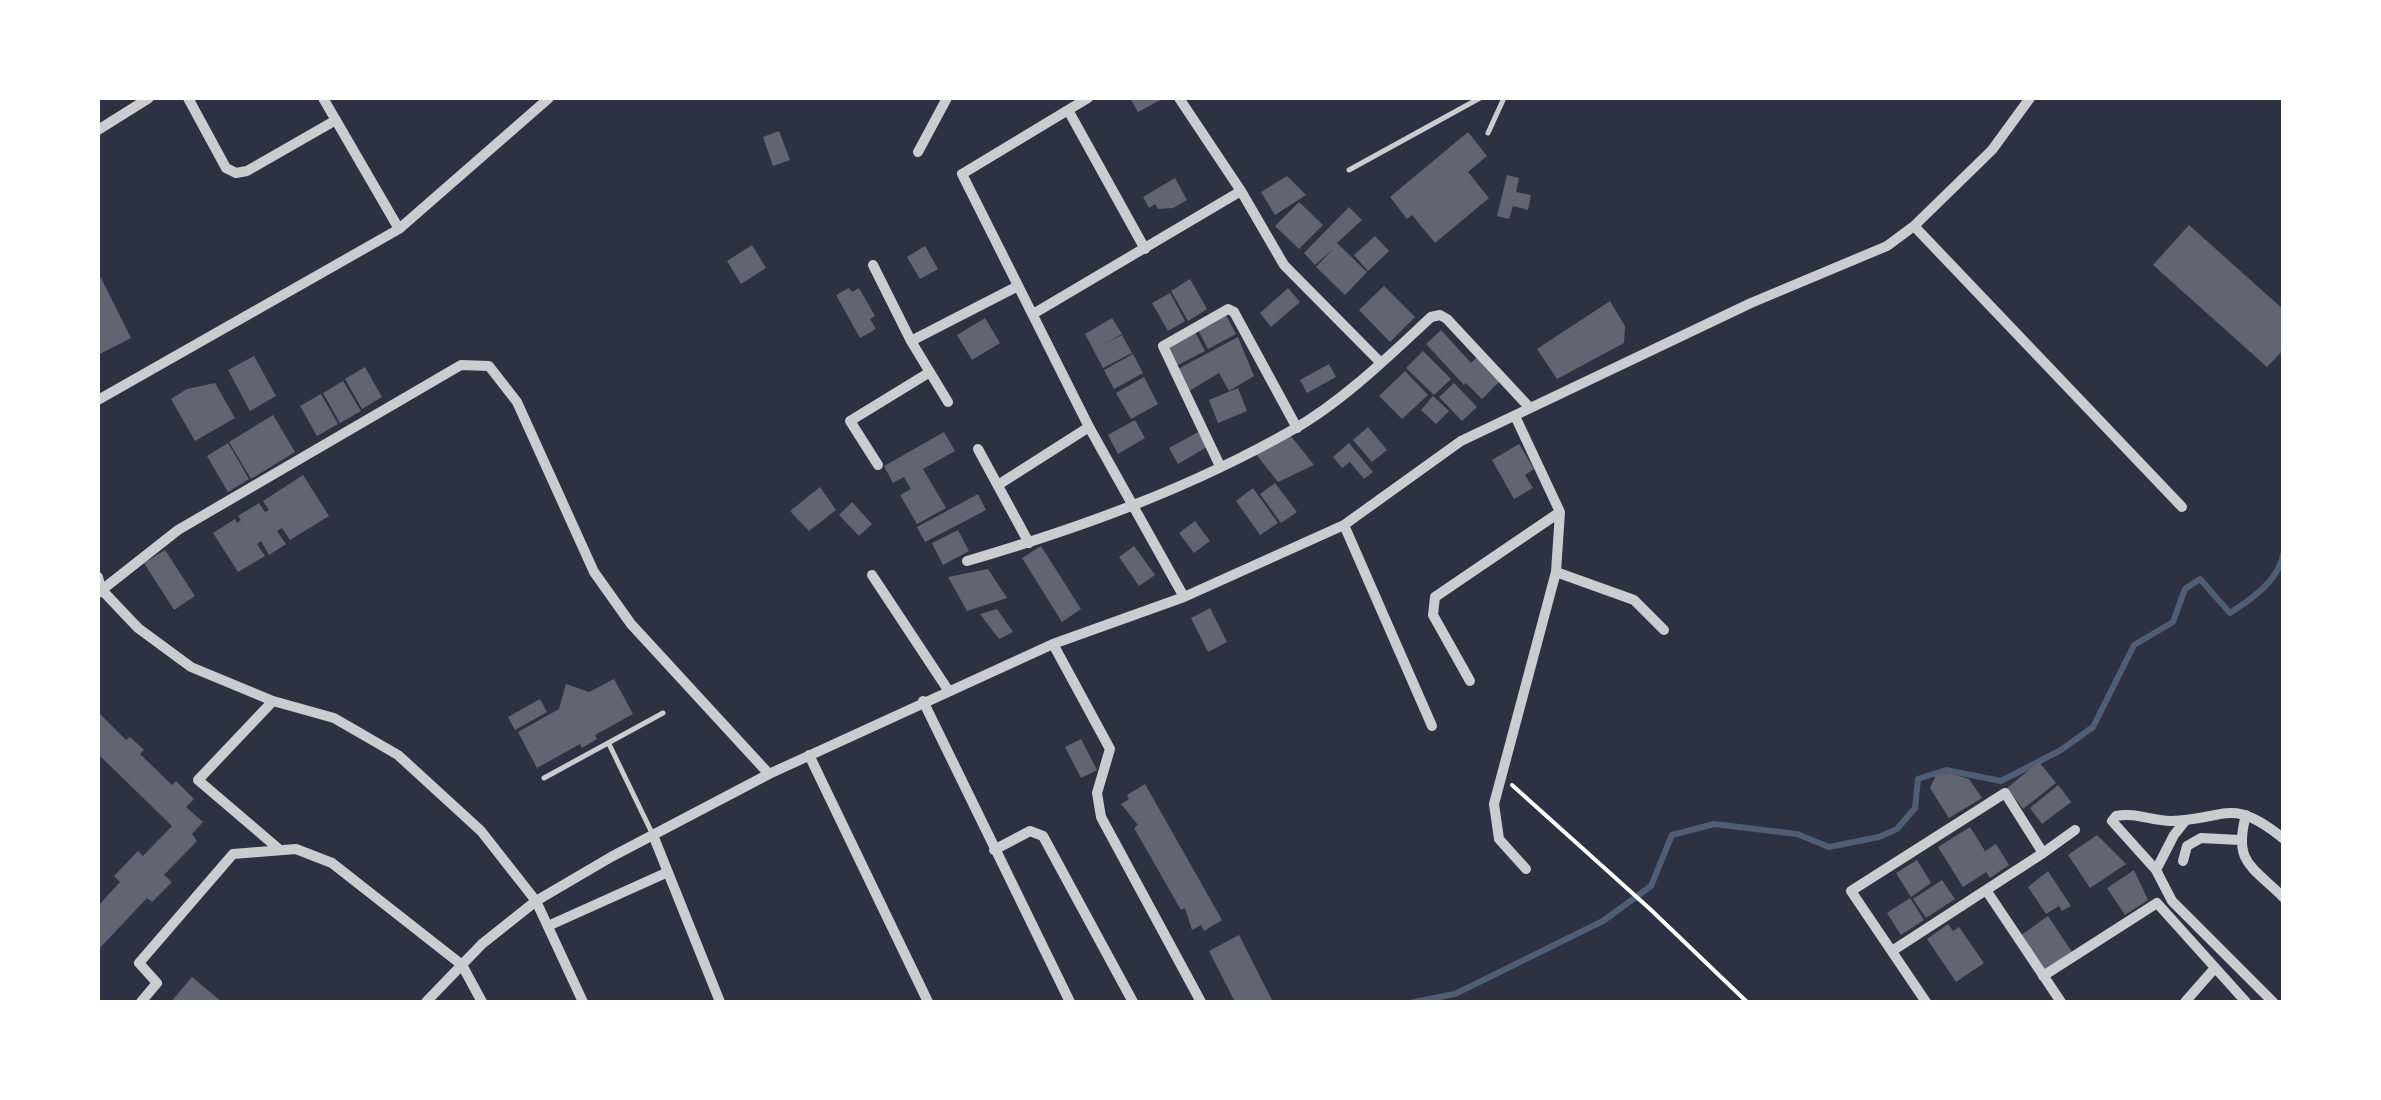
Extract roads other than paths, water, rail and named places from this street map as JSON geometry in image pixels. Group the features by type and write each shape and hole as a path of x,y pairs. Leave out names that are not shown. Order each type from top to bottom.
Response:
{"street":[{"path":"98,130 149,98"},
{"path":"188,98 226,168 236,174 336,120"},
{"path":"322,98 399,229"},
{"path":"98,400 399,229 548,98"},
{"path":"918,152 946,98"},
{"path":"1088,98 962,174 1132,508 1184,597"},
{"path":"1180,98 1284,264 1381,363"},
{"path":"426,1002 482,944 536,901 769,774 1053,644 1184,597 1344,525 1461,441 1751,303 1887,246 1914,226 1992,150 2030,98"},
{"path":"1068,110 1145,249"},
{"path":"1033,314 1241,191"},
{"path":"1914,226 2182,507"},
{"path":"873,265 911,342 948,402"},
{"path":"911,342 1018,286"},
{"path":"1220,466 1164,346 1228,309 1234,312 1296,428"},
{"path":"967,561 1132,508 1296,428 1381,363 1431,317 1440,315 1530,408"},
{"path":"582,1002 536,901 481,831 398,755 334,718 273,701 191,667 138,628 99,586 178,530 461,365 488,366 516,402 594,572 631,624 769,774"},
{"path":"878,464 850,421 930,372"},
{"path":"1515,416 1560,512 1556,572 1494,804 1494,823 1504,847 1526,868"},
{"path":"998,485 1090,427"},
{"path":"978,449 1030,543"},
{"path":"1470,680 1434,615 1434,596 1560,512"},
{"path":"1344,525 1432,726"},
{"path":"1556,572 1634,600 1664,630"},
{"path":"872,575 948,690"},
{"path":"1053,644 1110,749 1097,793 1101,817 1201,1002"},
{"path":"273,701 198,780 280,850"},
{"path":"923,701 1070,1002"},
{"path":"809,755 928,1002"},
{"path":"1926,1002 1851,891 2005,793 2044,853"},
{"path":"2272,1002 2172,901 2156,870 2112,821 2128,814 2166,821 2186,820 2232,810 2284,839"},
{"path":"2246,815 2240,840 2245,858 2284,898"},
{"path":"2156,870 2174,834 2186,820"},
{"path":"1892,951 2075,830"},
{"path":"994,850 1030,831 1042,836 1133,1002"},
{"path":"653,836 720,1002"},
{"path":"2184,860 2188,846 2201,838 2240,840"},
{"path":"142,1002 157,983 139,962 233,854 296,849 332,863 462,965 482,1002"},
{"path":"548,926 668,872"},
{"path":"1986,890 2061,1002"},
{"path":"2042,976 2158,904 2246,1002"},
{"path":"2185,1002 2214,969"}],"lane":[{"path":"1349,170 1480,98"},
{"path":"1488,133 1504,98"},
{"path":"544,778 664,714"},
{"path":"609,744 653,836"}],"waterway":[{"path":"1414,1002 1455,994 1603,921 1651,886 1672,835 1714,824 1797,834 1829,847 1879,837 1897,829 1915,808 1918,779 1946,770 2001,781 2061,750 2093,727 2134,645 2173,622 2185,589 2200,579 2230,613 2271,579 2284,551"}]}
